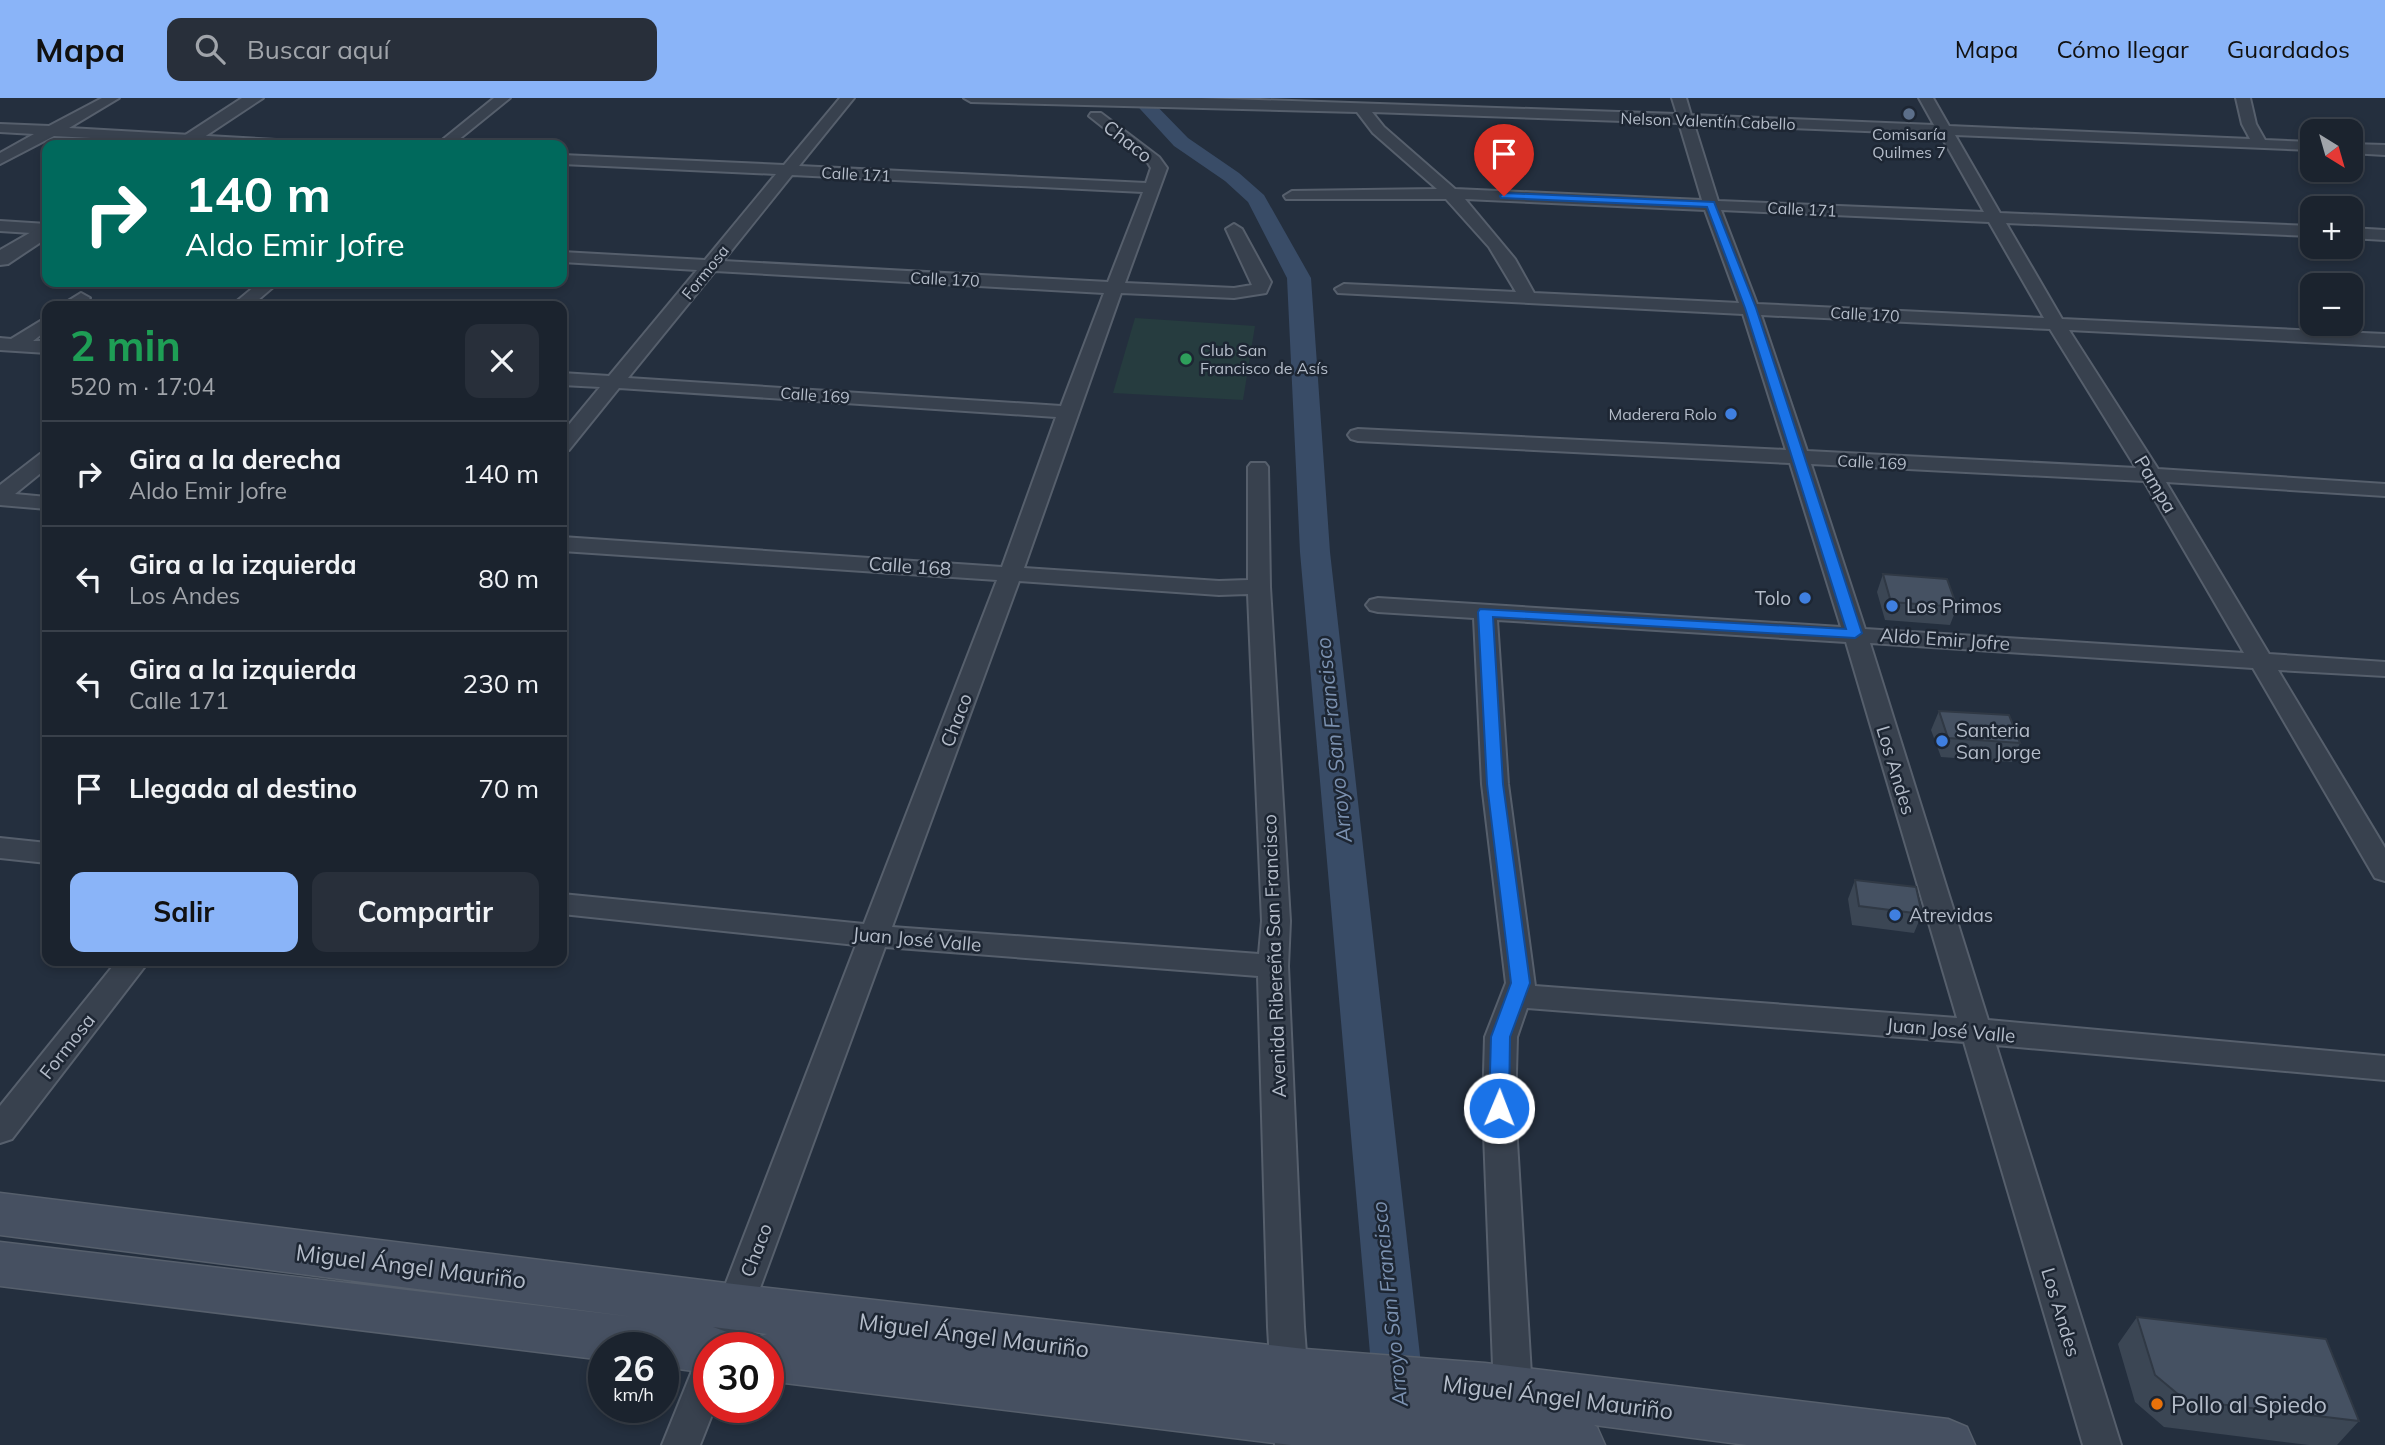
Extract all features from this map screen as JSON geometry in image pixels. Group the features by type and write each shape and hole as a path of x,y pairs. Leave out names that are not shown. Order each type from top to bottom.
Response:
{"main road":[{"name":"Miguel Ángel Mauriño","path":"0,1214 726,1327 1303,1407"},
{"path":"0,1264 693,1347"},
{"name":"Miguel Ángel Mauriño","path":"784,1358 1303,1407 1948,1445"},
{"name":"Miguel Ángel Mauriño","path":"1503,1419 1578,1445"}],"street":[{"path":"0,159 112,98"},
{"path":"186,140 254,98"},
{"path":"449,140 503,98"},
{"name":"Formosa","path":"567,440 847,98"},
{"name":"Nelson Valentín Cabello","path":"971,98 1100,109 1172,102 1343,103 1362,108 1682,109 1945,131 2300,146"},
{"name":"Pampa","path":"1926,98 2055,323 2151,475 2385,871"},
{"path":"2243,98 2249,124 2260,144"},
{"path":"1362,108 1377,127 1453,194 1521,278 1527,298"},
{"name":"Chaco","path":"726,1327 1011,573 1158,173 1158,164 1100,109"},
{"name":"Los Andes","path":"1682,109 1711,204 1750,308 1855,633 2102,1445"},
{"path":"0,128 161,140"},
{"path":"2363,149 2385,150"},
{"name":"Calle 171","path":"567,159 1151,188"},
{"name":"Calle 171","path":"1292,196 1453,194 2300,230"},
{"path":"0,226 42,229"},
{"name":"Calle 170","path":"567,257 1116,288 1234,293 1260,289 1262,282 1234,229"},
{"path":"0,259 42,232"},
{"path":"2363,233 2385,234"},
{"path":"246,301 264,287"},
{"name":"Calle 170","path":"1344,289 2385,340"},
{"path":"8,344 42,325"},
{"path":"8,344 42,347"},
{"name":"Calle 169","path":"567,379 1068,412"},
{"name":"Calle 169","path":"1359,435 2151,475 2385,490"},
{"path":"0,497 42,462"},
{"name":"Avenida Ribereña San Francisco","path":"1258,467 1259,587 1276,921 1273,966 1303,1407"},
{"path":"0,497 42,502"},
{"name":"Calle 168","path":"567,544 1219,588 1259,587"},
{"name":"Aldo Emir Jofre","path":"1378,605 1855,633 2385,669"},
{"path":"1485,612 1495,784 1521,983 1500,1037 1503,1419"},
{"path":"0,848 42,852"},
{"name":"Juan José Valle","path":"567,905 874,936 1273,966"},
{"name":"Formosa","path":"0,1130 130,966"},
{"name":"Juan José Valle","path":"1516,996 1975,1031 2385,1068"},
{"path":"681,1445 693,1414"}],"green space":[{"name":"Club San Francisco de Asís","path":"1135,318 1255,326 1243,400 1113,393"}],"building":[{"path":"1883,574 1947,579 1957,607 1891,602"},
{"path":"1939,711 2009,715 2020,743 1948,738"},
{"path":"1855,880 1916,887 1922,914 1859,906"},
{"path":"2137,1317 2326,1339 2359,1421 2185,1400 2155,1375"}],"waterway":[{"name":"Arroyo San Francisco","path":"1139,98 1181,142 1232,177 1257,199 1299,278 1315,552 1404,1445"}],"place":[{"name":"Comisaría Quilmes 7","path":"1909,114"},
{"name":"Club San Francisco de Asís","path":"1186,359"},
{"name":"Maderera Rolo","path":"1731,414"},
{"name":"Tolo","path":"1805,598"},
{"name":"Los Primos","path":"1892,606"},
{"name":"Santeria San Jorge","path":"1942,741"},
{"name":"Atrevidas","path":"1895,915"},
{"name":"Pollo al Spiedo","path":"2157,1404"}],"route":[{"path":"1499,1108 1500,1037 1521,983 1495,784 1485,612 1855,633 1750,308 1711,204 1504,196"}]}
